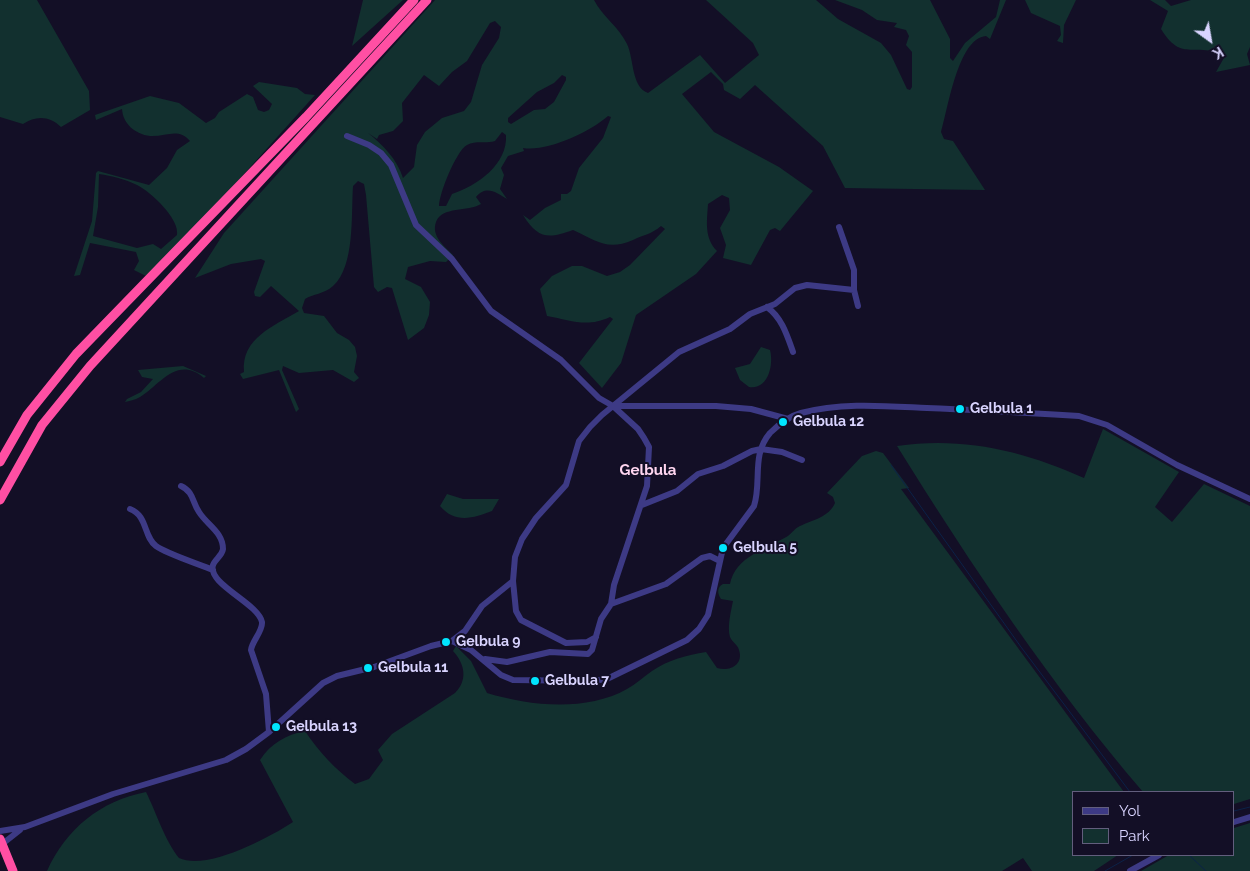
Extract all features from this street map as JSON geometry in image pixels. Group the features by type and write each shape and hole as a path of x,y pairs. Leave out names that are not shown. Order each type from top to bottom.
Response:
{"highway":[{"path":"0,462 27,415 76,354 306,117 414,0"},
{"path":"0,500 42,425 90,366 427,0"},
{"path":"1,843 13,871"}],"street":[{"path":"347,136 369,145 386,159 399,182 416,225 452,259 491,311 561,360 600,398 614,406 638,429 649,447 647,486 642,505 614,585 612,604 601,619 592,650 585,655 550,652 507,662 494,662 481,658"},
{"path":"839,228 854,270 854,290 858,306"},
{"path":"596,637 587,642 566,643 521,620 516,611 513,581 515,557 522,539 536,518 566,485 579,441 590,427 679,352 730,329 750,314 767,307 795,288 807,285 854,290"},
{"path":"767,307 785,329 793,352"},
{"path":"614,406 716,406 751,409 788,419"},
{"path":"452,641 471,650 501,675 513,680 591,681 607,679 686,640 699,629 708,615 718,560 731,534 754,506 756,499 756,471 761,449 770,434 788,419 799,413 822,409 870,406 1079,416 1108,425 1177,465 1250,499"},
{"path":"642,505 677,491 698,474 723,466 752,451 761,449 782,452 802,460"},
{"path":"181,486 191,492 200,514 222,539 222,553 214,564 213,570"},
{"path":"130,509 139,514 150,538 157,546 213,570 223,586 254,610 261,620 261,628 251,650 266,694 269,732"},
{"path":"612,604 666,584 702,558 710,556 718,560"},
{"path":"0,831 24,827 113,794 226,760 246,750 269,732 323,683 337,676 374,667 431,646 452,641 465,631 482,606 513,581"},
{"path":"1235,822 1250,818"},
{"path":"1,843 24,827"},
{"path":"1130,871 1157,856"}],"green space":[{"path":"0,0 37,0 89,91 90,110 61,127 57,123 43,118 33,119 23,124 0,117"},
{"path":"363,0 403,0 352,46"},
{"path":"435,0 594,0 624,38 636,79 643,90 648,93 700,55 725,83 759,55 753,43 706,0 816,0 838,19 881,43 891,55 907,89 910,90 912,87 912,52 906,45 909,36 906,30 894,27 897,23 877,20 862,10 835,0 930,0 950,39 950,58 953,61 965,43 996,17 1000,0 1006,0 990,39 986,36 976,40 961,61 941,132 944,139 953,141 985,190 845,188 823,146 755,85 740,99 724,90 723,84 711,72 682,94 714,132 779,167 813,191 780,231 775,228 770,230 751,265 723,258 726,245 720,228 730,210 729,198 722,195 708,204 708,235 717,251 696,274 636,315 621,363 602,388 579,363 613,319 610,317 586,323 547,316 540,289 552,276 572,266 582,266 607,276 620,272 630,265 665,229 661,226 651,233 633,240 609,245 573,230 557,235 544,235 534,229 523,215 530,220 545,208 561,200 561,194 567,194 571,191 579,168 603,138 611,117 608,116 580,134 556,144 544,147 523,148 524,151 508,156 501,168 504,175 500,189 507,199 495,192 484,191 476,197 481,204 449,211 439,217 436,222 435,232 442,244 453,255 446,262 430,261 408,267 405,279 421,287 430,302 429,315 424,328 408,340 392,288 387,287 378,292 374,287 366,195 364,184 358,181 353,186 351,239 345,266 333,286 326,291 305,299 302,308 304,313 324,316 337,333 349,340 355,347 357,356 354,372 359,378 354,382 333,370 299,373 283,366 282,370 299,409 296,412 279,370 243,379 240,374 244,372 244,360 253,342 261,334 299,311 271,286 260,297 255,296 254,292 265,261 261,259 231,264 195,278 224,233","holes":["495,21 501,27 499,38 482,65 471,102 464,111 442,118 425,132 417,145 414,167 403,178 389,153 368,133 377,139 379,135 393,131 403,121 402,103 424,75 439,86 452,72 467,61 490,23","562,75 566,77 566,80 554,102 545,109 534,110 511,124 508,122 508,118 537,92 554,83","502,132 506,135 502,155 496,164 481,179 452,194 446,206 439,206 449,173 463,149 467,145 474,143 495,141"]},
{"path":"1025,0 1076,0 1064,25 1063,43 1057,41 1061,35 1060,26 1031,13"},
{"path":"1150,0 1165,0 1171,6 1191,0 1250,0 1250,47 1247,54 1250,65 1216,72 1225,56 1205,50 1189,50 1176,46 1161,29 1168,11"},
{"path":"259,82 297,88 305,94 315,95 156,272 146,276 134,270 139,261 136,252 90,243 80,275 74,276 92,221 96,173 98,171 149,185 167,168 177,150 190,141 181,134 150,136 139,133 127,124 122,109 96,120 95,115 150,96 179,103 206,123 247,94 253,97 258,110 264,112 269,110 272,104 253,86","holes":["99,174 132,183 150,194 174,221 177,235 161,249 153,244 137,248 93,236 98,207"]},
{"path":"761,347 770,350 770,369 765,381 761,385 749,387 740,380 735,368 750,364"},
{"path":"183,366 206,376 204,378 194,372 185,370 177,371 169,374 140,397 125,402 141,392 153,379 142,377 138,370"},
{"path":"1103,429 1179,472 1155,507 1172,522 1204,484 1250,506 1250,799 1235,804 1235,791 1142,791 1109,752 1014,624 983,580 897,446 945,443 993,448 1039,460 1084,478"},
{"path":"876,451 883,453 909,488 901,489 1123,791 1072,791 1072,856 1116,856 1094,871 1032,871 1023,858 1002,871 47,871 64,842 86,819 114,802 146,792 165,835 179,858 191,861 220,857 268,837 293,822 260,760 264,754 285,737 305,731 328,760 355,784 369,779 383,760 378,750 392,734 455,693 459,688 462,683 463,672 460,661 453,651 456,646 471,661 487,693 539,704 576,704 611,696 630,687 665,664 699,653 706,652 717,668 731,668 737,663 740,655 729,633 733,601 721,599 718,592 719,588 723,584 730,584 738,567 753,554 788,536 798,527 829,512 835,503 833,497 827,493 862,456"},
{"path":"447,494 463,499 499,499 492,511 465,518 452,515 440,506"},
{"path":"1250,823 1250,871 1141,871 1167,856 1235,856 1235,828"}],"waterway":[{"path":"891,465 1021,647 1129,791"},
{"path":"1235,811 1250,807"},
{"path":"1105,871 1131,856"},
{"path":"1190,856 1206,871"}],"place":[{"name":"Gelbula 1","path":"960,409"},
{"name":"Gelbula 12","path":"783,422"},
{"name":"Gelbula 5","path":"723,548"},
{"name":"Gelbula 9","path":"446,642"},
{"name":"Gelbula 11","path":"368,668"},
{"name":"Gelbula 7","path":"535,681"},
{"name":"Gelbula 13","path":"276,727"}],"district":[{"name":"Gelbula","path":"648,470"}]}
